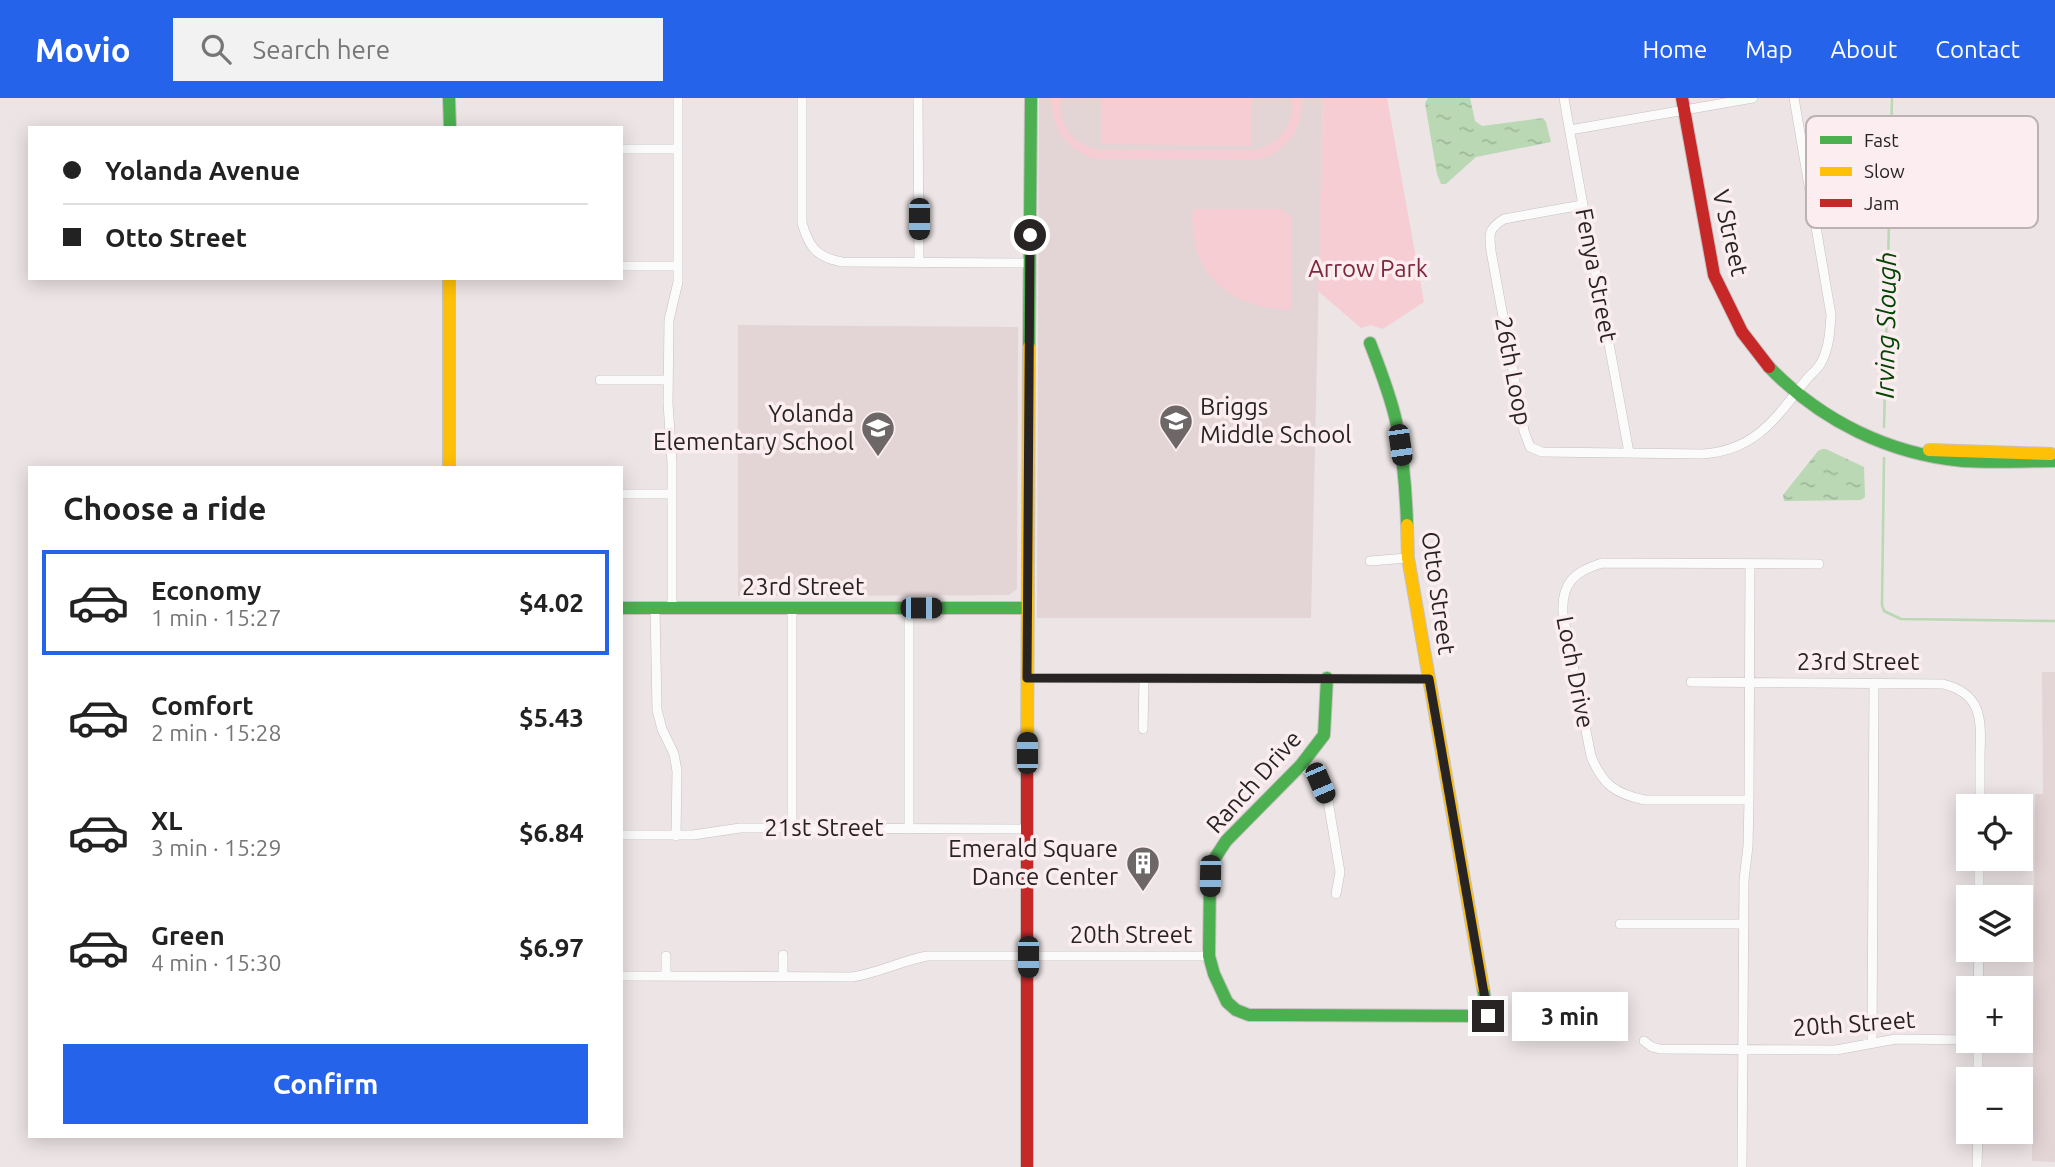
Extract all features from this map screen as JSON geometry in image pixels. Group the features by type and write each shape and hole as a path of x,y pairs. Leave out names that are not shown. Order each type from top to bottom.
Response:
{"street":[{"path":"449,98 450,126"},
{"path":"672,608 668,380 669,320 678,282 678,98"},
{"path":"802,98 802,223 816,253 842,262 1030,263"},
{"path":"918,98 919,262"},
{"path":"1027,1167 1031,98"},
{"name":"Fenya Street","path":"1564,98 1629,453"},
{"path":"1570,130 1683,104 1753,98"},
{"name":"26th Loop","path":"1794,98 1806,168"},
{"name":"V Street","path":"1683,104 1713,272 1731,315 1747,341 1761,360 1796,395 1817,411 1863,436 1923,455 1959,461 2055,461"},
{"path":"623,149 678,149"},
{"name":"26th Loop","path":"1582,205 1504,219 1490,231 1491,251 1524,431 1530,447 1537,452 1703,454 1731,449 1751,440 1764,430 1822,362 1830,336 1831,315 1816,228"},
{"path":"623,266 678,266"},
{"path":"449,280 449,466"},
{"name":"Otto Street","path":"1370,343 1390,396 1397,424 1406,487 1408,558 1488,1016"},
{"path":"600,380 668,380"},
{"name":"V Street","path":"1908,450 2055,453"},
{"path":"623,494 672,494"},
{"path":"1370,561 1408,558"},
{"name":"Loch Drive","path":"1749,800 1645,800 1612,788 1598,773 1591,755 1562,603 1565,589 1572,578 1585,568 1602,563 1819,564"},
{"path":"1742,1167 1744,880 1749,800 1750,564"},
{"name":"23rd Street","path":"623,608 1027,608"},
{"path":"655,608 656,701 662,729 674,754 677,771 676,836"},
{"path":"909,608 909,829"},
{"path":"792,609 792,828"},
{"path":"1027,678 1429,679"},
{"path":"1143,729 1144,678"},
{"name":"Ranch Drive","path":"1209,956 1210,876 1215,859 1226,841 1301,765 1324,734 1327,678"},
{"name":"23rd Street","path":"1691,682 1943,684 1954,687 1972,700 1981,724 1980,794"},
{"path":"1872,1043 1874,683"},
{"path":"1301,765 1320,783 1328,802 1340,872 1336,894"},
{"name":"21st Street","path":"623,835 693,835 740,828 1028,829"},
{"path":"1620,924 1744,924"},
{"path":"666,956 666,976"},
{"path":"783,956 783,977"},
{"name":"20th Street","path":"623,976 852,977 874,974 907,960 927,956 1209,956 1227,1002 1236,1010 1249,1015 1488,1016"},
{"name":"20th Street","path":"1644,1041 1661,1049 1742,1051 1836,1050 1896,1040 1956,1040"},
{"path":"1978,1144 1978,1167"}],"shaded area":[{"name":"Briggs Middle School","path":"1039,98 1323,98 1311,618 1037,618"},
{"name":"Yolanda Elementary School","path":"738,325 1018,327 1017,589 1009,595 738,596"},
{"path":"2042,672 2055,672 2055,1162 2032,1161 2035,794 2043,794"}],"green space":[{"path":"1052,98 1061,98 1064,124 1074,137 1080,143 1097,150 1255,150 1272,143 1284,132 1291,116 1292,98 1302,98 1302,109 1292,138 1277,152 1257,160 1096,159 1077,150 1062,137 1054,119"},
{"path":"1101,98 1252,98 1252,146 1101,144"},
{"name":"Arrow Park","path":"1323,98 1387,98 1424,302 1383,329 1371,325 1361,328 1318,291"},
{"path":"1193,209 1282,209 1291,217 1292,310 1250,303 1217,284 1205,269 1197,252 1193,232"}],"water":[{"path":"1428,98 1470,98 1475,121 1482,126 1543,118 1551,142 1476,157 1446,184 1441,184 1425,103"},
{"path":"1822,449 1864,467 1865,497 1861,500 1784,501 1783,495"}],"waterway":[{"name":"Irving Slough","path":"1892,98 1892,116"},
{"name":"Irving Slough","path":"1884,427 1889,228"},
{"name":"Irving Slough","path":"1884,458 1884,611 1901,619 2055,621"}],"traffic: fast":[{"path":"449,98 450,126"},
{"path":"1029,347 1031,98"},
{"path":"1370,343 1396,421 1404,473 1407,525"},
{"path":"1769,367 1789,386 1834,419 1858,432 1909,451 1963,461 2055,461"},
{"path":"623,608 1027,608"},
{"path":"1327,678 1324,735 1301,765 1226,841 1215,858 1210,876 1209,956 1227,1002 1236,1010 1249,1015 1488,1016 1483,988"}],"traffic: slow":[{"path":"449,280 449,466"},
{"path":"1027,772 1029,347"},
{"path":"1929,450 2051,454"},
{"path":"1407,525 1408,558 1483,988"}],"traffic: jam":[{"path":"1682,98 1714,275 1742,332 1769,367"},
{"path":"1027,772 1027,1167"}],"place":[{"name":"Briggs Middle School","path":"1176,451"},
{"name":"Yolanda Elementary School","path":"878,458"},
{"name":"Emerald Square Dance Center","path":"1143,893"}],"route":[{"path":"1030,235 1027,678 1429,679 1488,1016"}]}
